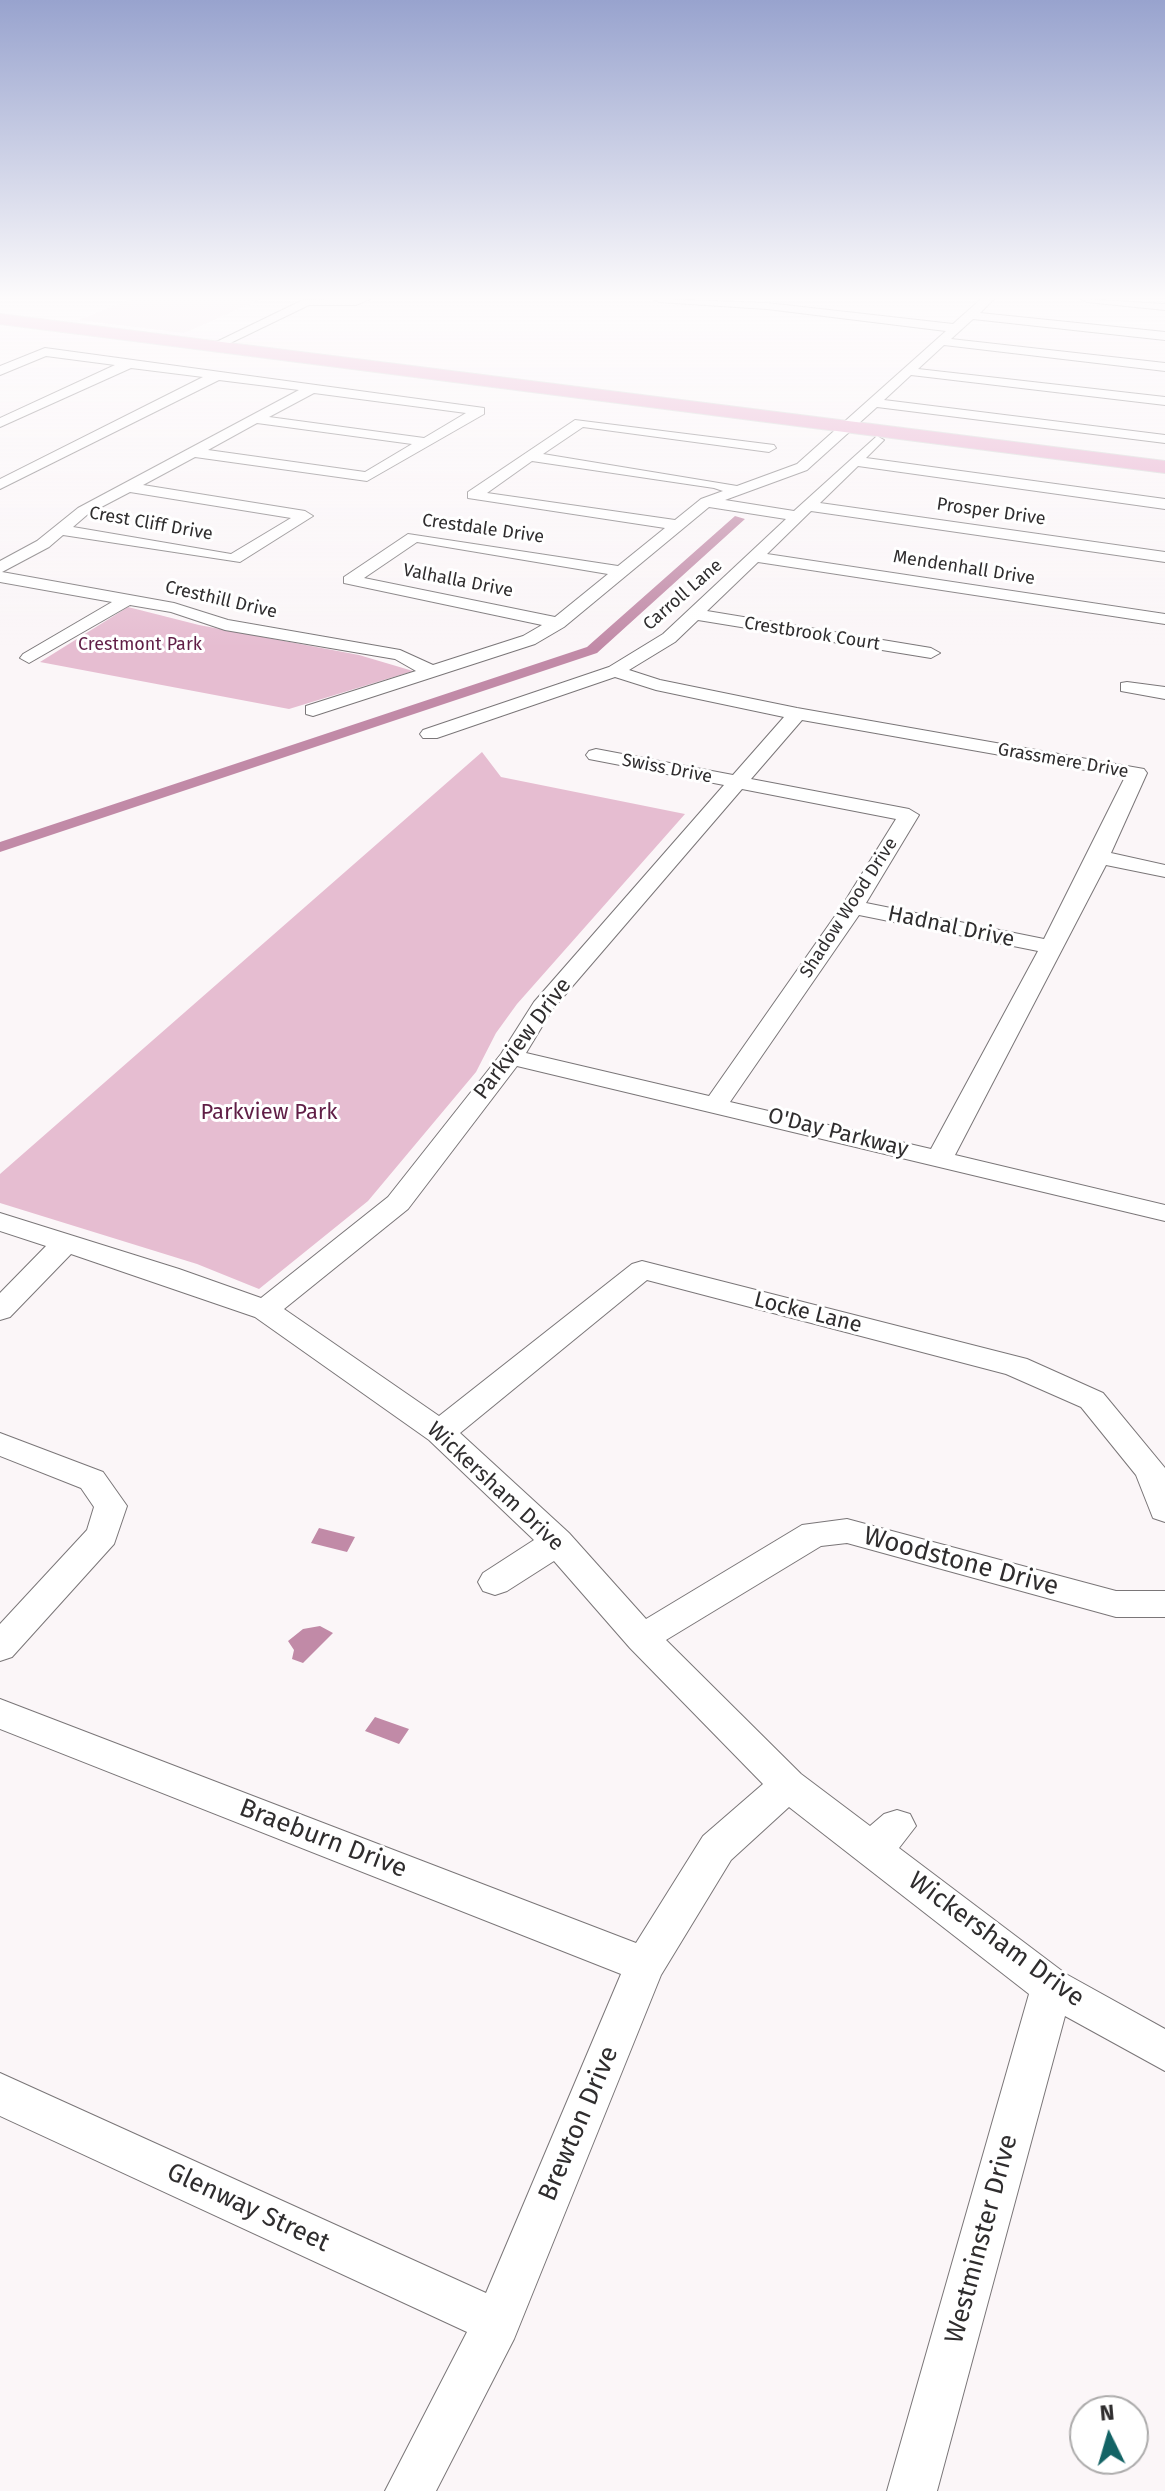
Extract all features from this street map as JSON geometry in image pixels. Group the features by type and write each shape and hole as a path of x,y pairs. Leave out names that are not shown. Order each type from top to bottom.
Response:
{"main road":[{"path":"762,415 1165,467"}],"street":[{"path":"0,485 138,415"},
{"path":"0,568 34,550 83,511 262,415"},
{"path":"193,452 367,477 472,415"},
{"path":"313,710 529,640 558,623 706,502 802,467 858,415"},
{"path":"976,415 1165,439"},
{"path":"255,419 425,442"},
{"path":"677,525 473,495 580,423 773,444 727,481 735,490"},
{"name":"Carroll Lane","path":"430,734 615,671 669,638 877,440"},
{"path":"531,457 716,484 735,490"},
{"path":"856,461 1165,504"},
{"path":"0,464 32,469"},
{"path":"746,468 783,476"},
{"name":"Crest Cliff Drive","path":"60,530 234,559 305,516 128,487"},
{"name":"Prosper Drive","path":"706,502 804,511 1165,557"},
{"name":"Crestdale Drive","path":"350,580 414,537 621,571"},
{"name":"Mendenhall Drive","path":"757,557 1165,619"},
{"name":"Cresthill Drive","path":"0,577 174,608 225,625 400,655 431,671"},
{"name":"Valhalla Drive","path":"350,580 558,623"},
{"path":"29,658 127,600"},
{"name":"Crestbrook Court","path":"693,614 931,653"},
{"name":"Grassmere Drive","path":"615,671 656,685 797,714 1137,773 1099,857 940,1158"},
{"path":"1127,687 1165,693"},
{"name":"Parkview Drive","path":"265,1310 398,1203 511,1057 542,1007 797,714"},
{"name":"Swiss Drive","path":"596,755 737,782"},
{"name":"Shadow Wood Drive","path":"716,1104 853,907 909,815 737,782"},
{"path":"1099,857 1165,871"},
{"name":"Hadnal Drive","path":"853,907 1050,947"},
{"name":"O'Day Parkway","path":"511,1057 1165,1213"},
{"name":"Wickersham Drive","path":"0,1222 169,1275 265,1310 440,1432 557,1542 642,1638 788,1785 884,1837 1052,1987 1165,2051"},
{"path":"0,1310 65,1243"},
{"name":"Locke Lane","path":"440,1432 642,1270 1016,1366 1092,1400 1158,1471 1165,1510"},
{"path":"0,1444 92,1480 111,1506 102,1535 0,1647"},
{"name":"Woodstone Drive","path":"642,1638 814,1534 847,1531 1116,1604 1165,1604"},
{"path":"495,1582 557,1542"},
{"name":"Braeburn Drive","path":"0,1714 645,1965"},
{"name":"Brewton Drive","path":"410,2491 497,2322 645,1965 717,1848 788,1785"},
{"name":"Westminster Drive","path":"912,2491 1052,1987"},
{"name":"Glenway Street","path":"0,2094 497,2322"}],"green space":[{"name":"Crestmont Park","path":"128,607 199,625 359,655 413,671 289,709 40,662"},
{"name":"Parkview Park","path":"482,752 501,777 685,814 517,1004 496,1033 476,1072 368,1201 259,1289 197,1264 0,1203 0,1174"}],"shaded area":[{"path":"319,1528 355,1537 347,1552 311,1543"},
{"path":"320,1626 333,1633 303,1663 292,1659 294,1650 288,1641 303,1629"},
{"path":"375,1717 409,1729 399,1744 365,1731"}],"waterway":[{"path":"0,847 592,650 739,519"}]}
